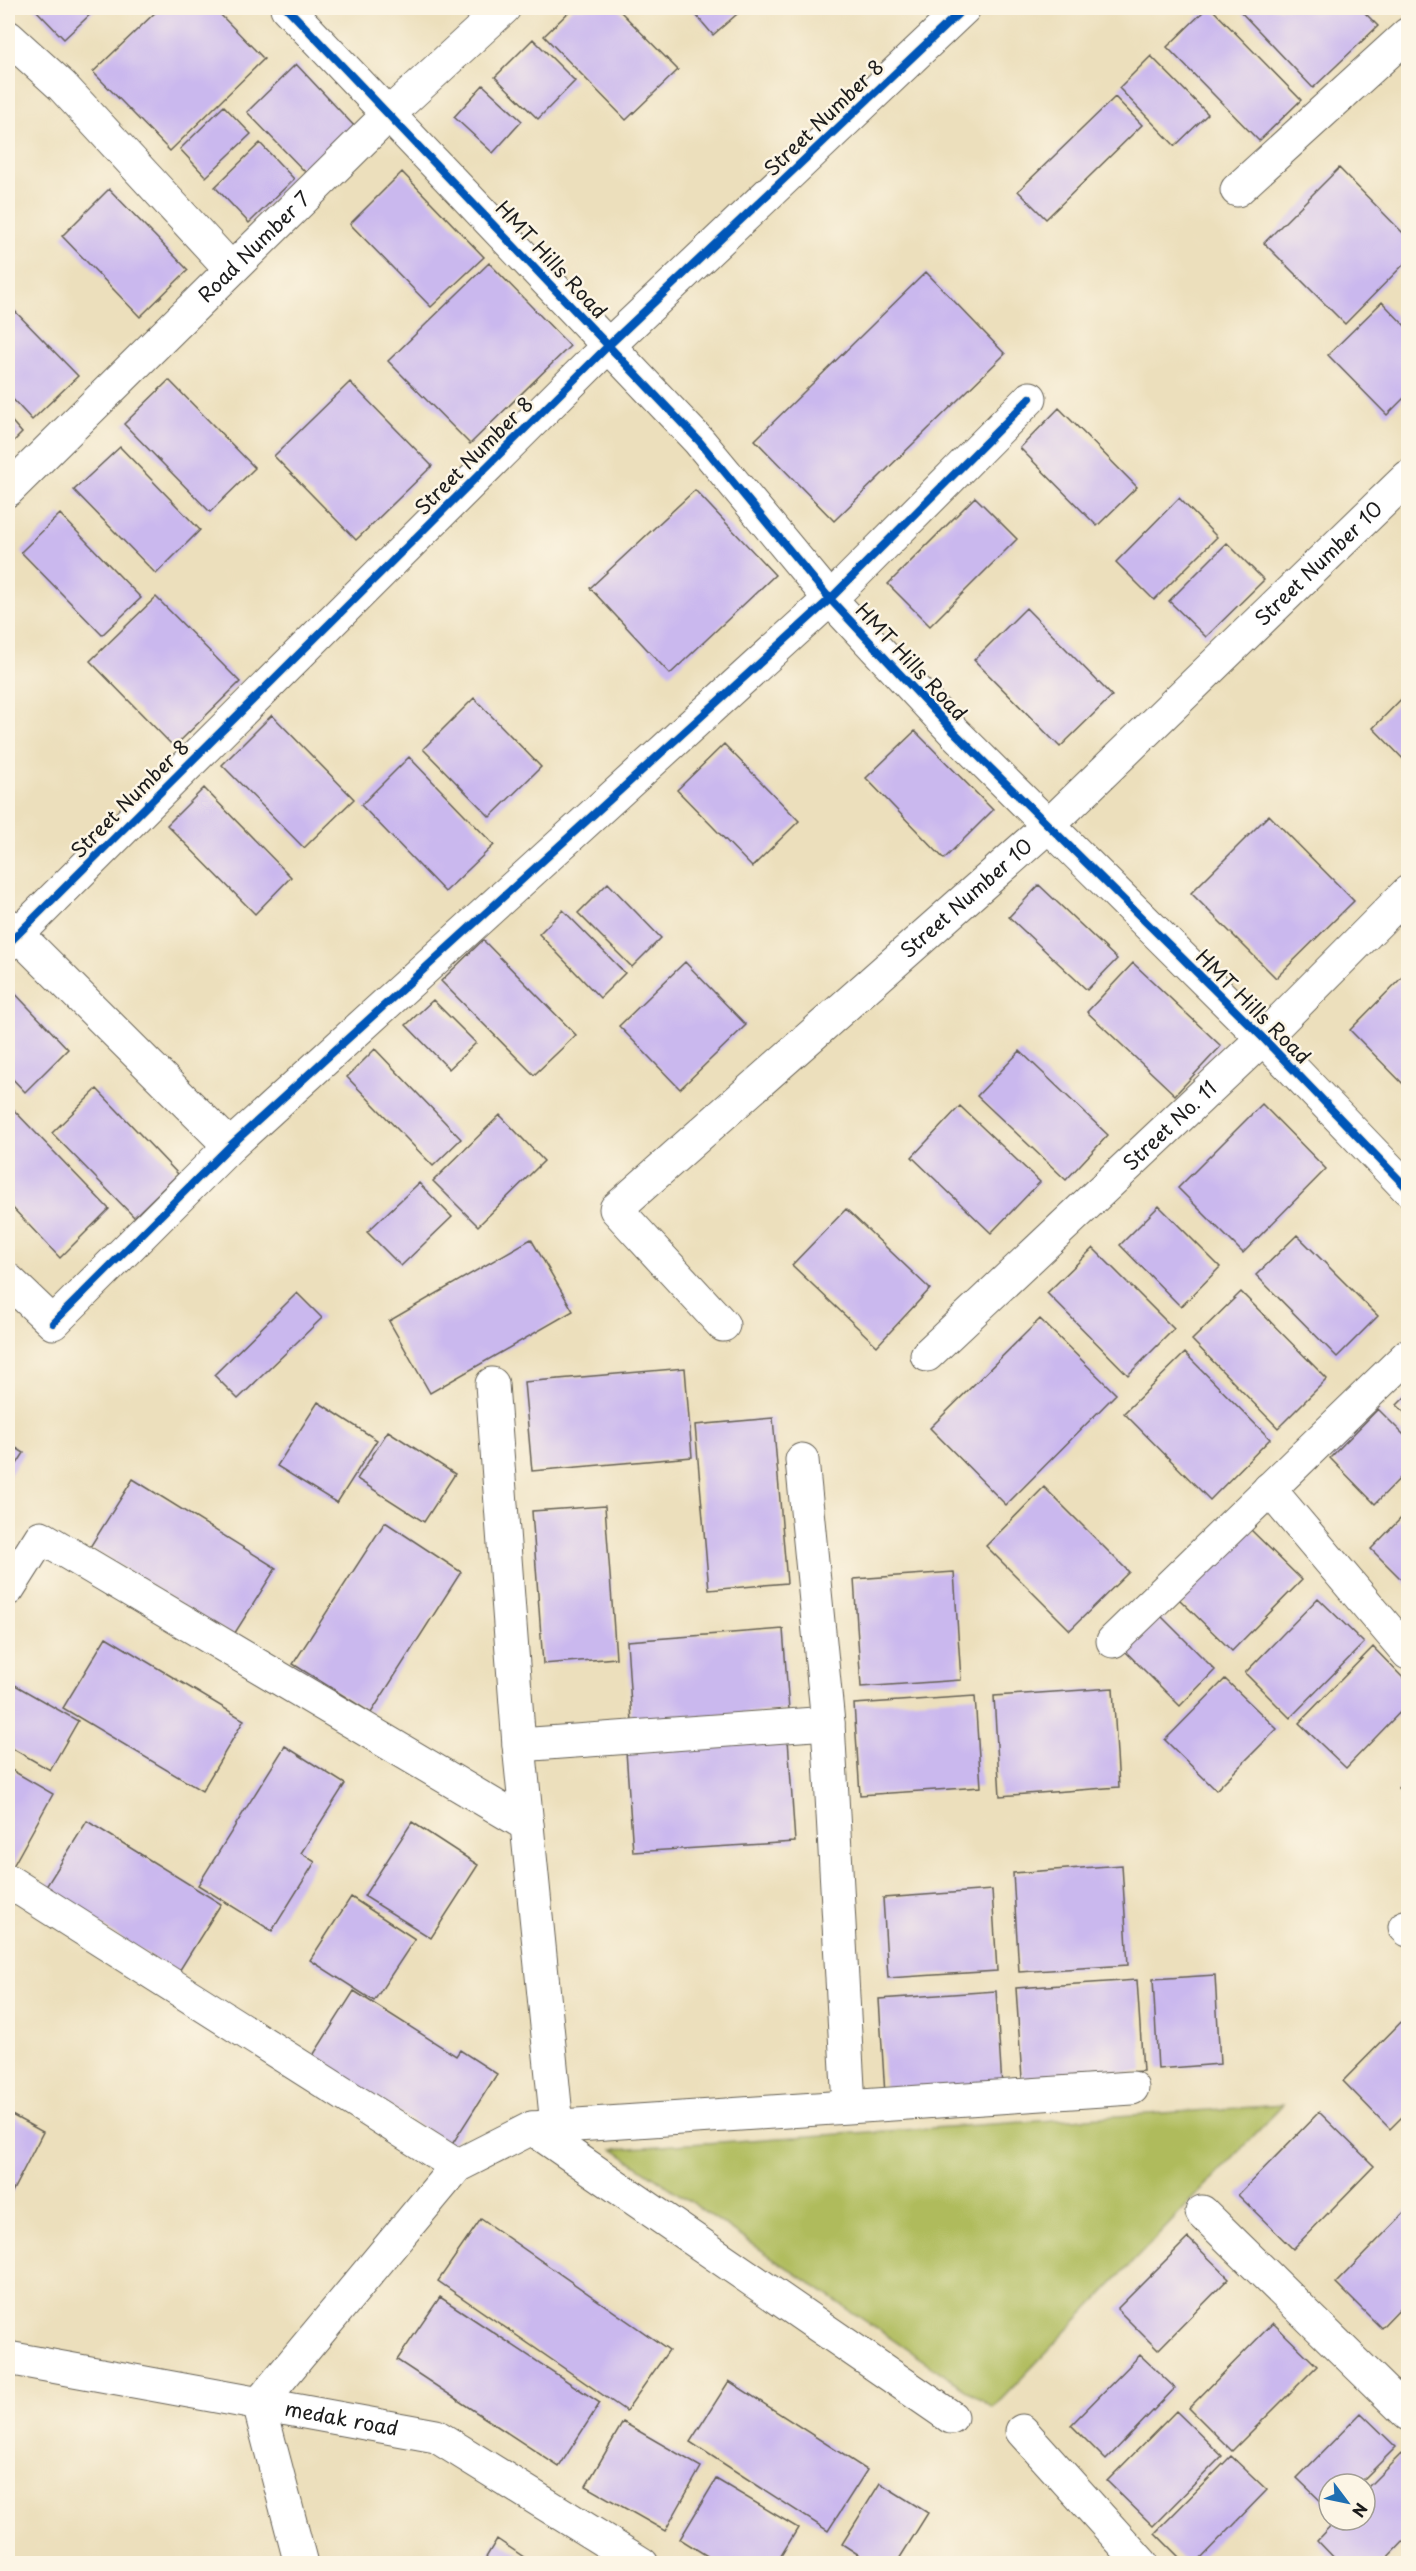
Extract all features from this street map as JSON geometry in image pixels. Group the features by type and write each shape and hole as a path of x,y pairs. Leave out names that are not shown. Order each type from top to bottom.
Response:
{"street":[{"name":"HMT Hills Road","path":"287,8 390,113 699,441 830,599 1047,827 1263,1038 1408,1189"},
{"name":"Road Number 7","path":"8,490 390,113 504,8"},
{"name":"Street Number 8","path":"10,935 609,345 964,8"},
{"path":"1237,190 1408,34"},
{"path":"8,37 62,86 231,268"},
{"path":"8,1280 53,1323 230,1146 830,599 1030,398"},
{"name":"Street Number 10","path":"723,1325 616,1209 1047,827 1408,477"},
{"name":"Street No. 11","path":"927,1355 1263,1038 1408,892"},
{"path":"10,935 230,1146"},
{"path":"1113,1641 1408,1355"},
{"path":"492,1384 527,1825 545,2127"},
{"path":"802,1460 828,1723 849,2106"},
{"path":"1269,1489 1408,1653"},
{"path":"8,1589 41,1537 527,1825"},
{"path":"519,1745 828,1723"},
{"path":"8,1881 457,2166"},
{"path":"301,2564 259,2403 457,2166 545,2127 1132,2088"},
{"path":"545,2127 951,2417"},
{"path":"1202,2212 1408,2414"},
{"name":"medak road","path":"8,2358 436,2436 642,2564"},
{"path":"1022,2431 1142,2564"}],"green space":[{"path":"1283,2105 993,2408 613,2149"}],"building":[{"path":"34,8 97,8 64,39"},
{"path":"160,8 214,8 264,59 170,151 93,72"},
{"path":"573,8 617,8 678,70 626,120 544,36"},
{"path":"690,8 744,8 713,35"},
{"path":"1207,8 1211,8 1301,100 1259,141 1167,47"},
{"path":"1237,8 1360,8 1378,26 1313,88"},
{"path":"533,39 575,81 538,119 495,77"},
{"path":"1151,56 1208,114 1175,146 1119,88"},
{"path":"296,64 357,129 309,176 247,112"},
{"path":"483,85 522,121 493,153 454,117"},
{"path":"1115,97 1142,125 1046,219 1018,191"},
{"path":"224,106 251,134 206,177 180,149"},
{"path":"260,143 294,179 249,223 215,187"},
{"path":"1339,168 1408,238 1408,260 1345,324 1264,243"},
{"path":"402,172 484,257 431,307 350,224"},
{"path":"109,189 188,270 140,317 62,236"},
{"path":"489,263 570,346 470,444 388,361"},
{"path":"926,272 1005,354 834,521 755,440"},
{"path":"1382,302 1408,329 1408,394 1387,415 1328,355"},
{"path":"8,304 78,376 32,420 8,394"},
{"path":"169,380 255,468 210,512 124,424"},
{"path":"350,382 432,466 356,540 274,456"},
{"path":"1059,408 1137,487 1097,526 1020,448"},
{"path":"8,417 22,433 8,447"},
{"path":"120,447 200,530 156,574 74,490"},
{"path":"695,490 775,575 670,674 590,588"},
{"path":"975,497 1017,539 930,626 888,584"},
{"path":"1179,498 1217,537 1154,600 1116,562"},
{"path":"60,514 141,598 102,635 21,552"},
{"path":"1227,543 1264,580 1206,637 1169,601"},
{"path":"156,597 240,682 174,747 90,661"},
{"path":"1026,608 1112,696 1060,747 974,660"},
{"path":"1408,692 1408,764 1373,728"},
{"path":"474,698 541,767 490,817 423,749"},
{"path":"272,715 354,799 304,848 222,765"},
{"path":"915,731 993,810 944,859 866,778"},
{"path":"724,744 799,821 752,867 677,790"},
{"path":"409,757 494,845 445,892 361,805"},
{"path":"204,788 291,877 255,914 167,825"},
{"path":"1269,815 1354,901 1276,978 1191,893"},
{"path":"608,883 661,938 632,967 578,913"},
{"path":"1039,885 1117,959 1087,990 1009,917"},
{"path":"563,910 625,973 600,998 539,934"},
{"path":"483,940 576,1035 534,1075 441,981"},
{"path":"685,962 746,1025 680,1089 619,1026"},
{"path":"1133,963 1221,1046 1175,1095 1087,1012"},
{"path":"1408,971 1408,1089 1350,1030"},
{"path":"8,986 68,1049 25,1092 8,1074"},
{"path":"433,1000 476,1043 449,1069 406,1025"},
{"path":"375,1049 461,1139 433,1166 347,1077"},
{"path":"1020,1051 1108,1135 1066,1180 977,1096"},
{"path":"97,1089 178,1174 134,1217 52,1133"},
{"path":"8,1104 109,1209 60,1258 8,1203"},
{"path":"1262,1104 1326,1169 1243,1253 1178,1188"},
{"path":"960,1106 1040,1182 991,1233 912,1157"},
{"path":"500,1115 544,1161 478,1226 433,1181"},
{"path":"419,1183 452,1217 401,1266 367,1232"},
{"path":"1159,1206 1220,1267 1181,1307 1120,1245"},
{"path":"846,1209 930,1289 877,1346 792,1265"},
{"path":"1297,1235 1378,1316 1337,1357 1256,1275"},
{"path":"531,1239 573,1311 430,1393 389,1321"},
{"path":"1093,1248 1174,1329 1128,1375 1047,1293"},
{"path":"1241,1292 1327,1379 1278,1428 1192,1340"},
{"path":"297,1293 322,1318 238,1399 214,1375"},
{"path":"1040,1319 1116,1394 1006,1505 930,1428"},
{"path":"1185,1353 1270,1439 1210,1500 1124,1413"},
{"path":"685,1368 692,1457 532,1471 524,1382"},
{"path":"1408,1394 1408,1416 1397,1405"},
{"path":"318,1402 377,1440 337,1503 277,1466"},
{"path":"1378,1409 1408,1439 1408,1470 1375,1504 1330,1458"},
{"path":"773,1418 787,1583 709,1590 695,1425"},
{"path":"388,1431 455,1474 424,1522 357,1479"},
{"path":"8,1443 24,1453 8,1478"},
{"path":"133,1479 276,1568 233,1636 90,1547"},
{"path":"1044,1487 1129,1572 1070,1630 986,1546"},
{"path":"605,1506 616,1658 543,1664 532,1511"},
{"path":"1408,1511 1408,1586 1371,1549"},
{"path":"385,1522 461,1572 371,1713 293,1664"},
{"path":"1249,1528 1302,1580 1232,1651 1179,1599"},
{"path":"954,1572 961,1680 861,1687 854,1579"},
{"path":"1318,1598 1364,1643 1290,1718 1245,1673"},
{"path":"1156,1611 1215,1670 1180,1706 1120,1646"},
{"path":"783,1629 789,1710 632,1722 627,1641"},
{"path":"106,1637 244,1720 202,1791 63,1708"},
{"path":"1373,1647 1408,1683 1408,1704 1346,1768 1299,1723"},
{"path":"1225,1679 1277,1729 1216,1790 1165,1740"},
{"path":"8,1681 78,1721 50,1770 8,1746"},
{"path":"1113,1688 1119,1787 1000,1796 994,1696"},
{"path":"975,1696 981,1787 860,1795 854,1704"},
{"path":"788,1739 795,1842 633,1852 626,1751"},
{"path":"285,1746 345,1784 301,1853 315,1862 272,1931 198,1885"},
{"path":"8,1768 53,1794 12,1868 8,1865"},
{"path":"1408,1776 1408,1798 1398,1788"},
{"path":"87,1821 221,1904 178,1973 44,1890"},
{"path":"412,1822 478,1865 431,1938 364,1896"},
{"path":"1122,1865 1128,1965 1019,1972 1013,1873"},
{"path":"992,1890 997,1971 888,1978 883,1898"},
{"path":"351,1897 415,1939 374,2001 310,1960"},
{"path":"1215,1975 1220,2064 1158,2069 1153,1979"},
{"path":"1137,1980 1143,2071 1022,2079 1016,1988"},
{"path":"354,1991 456,2056 460,2050 497,2074 451,2146 312,2057"},
{"path":"996,1991 1002,2087 885,2095 879,1999"},
{"path":"1408,2015 1408,2111 1390,2129 1343,2081"},
{"path":"1319,2112 1374,2166 1293,2249 1238,2195"},
{"path":"8,2113 43,2132 8,2200"},
{"path":"1408,2209 1408,2300 1381,2328 1336,2283"},
{"path":"481,2219 669,2350 626,2411 438,2281"},
{"path":"1188,2238 1229,2278 1158,2350 1117,2309"},
{"path":"440,2297 600,2403 559,2467 397,2360"},
{"path":"1273,2323 1317,2366 1232,2451 1189,2408"},
{"path":"1140,2355 1175,2388 1106,2460 1071,2425"},
{"path":"729,2381 867,2470 828,2531 690,2442"},
{"path":"1176,2411 1222,2456 1153,2526 1107,2481"},
{"path":"1361,2413 1396,2447 1371,2472 1317,2472 1317,2497 1297,2478"},
{"path":"623,2422 701,2467 665,2531 586,2486"},
{"path":"1401,2454 1408,2461 1408,2537 1382,2564 1340,2564 1317,2540 1325,2532 1377,2532 1377,2478"},
{"path":"1231,2456 1267,2490 1195,2564 1186,2564 1155,2533"},
{"path":"716,2479 798,2528 776,2564 720,2564 680,2539"},
{"path":"880,2483 928,2513 896,2564 873,2564 842,2544"},
{"path":"497,2539 534,2564 482,2564"}],"cycle path":[{"path":"287,8 699,441 830,599 954,732 1263,1038 1408,1189"},
{"path":"8,944 609,345 964,8"},
{"path":"53,1323 230,1146 830,599 1030,398"}]}
